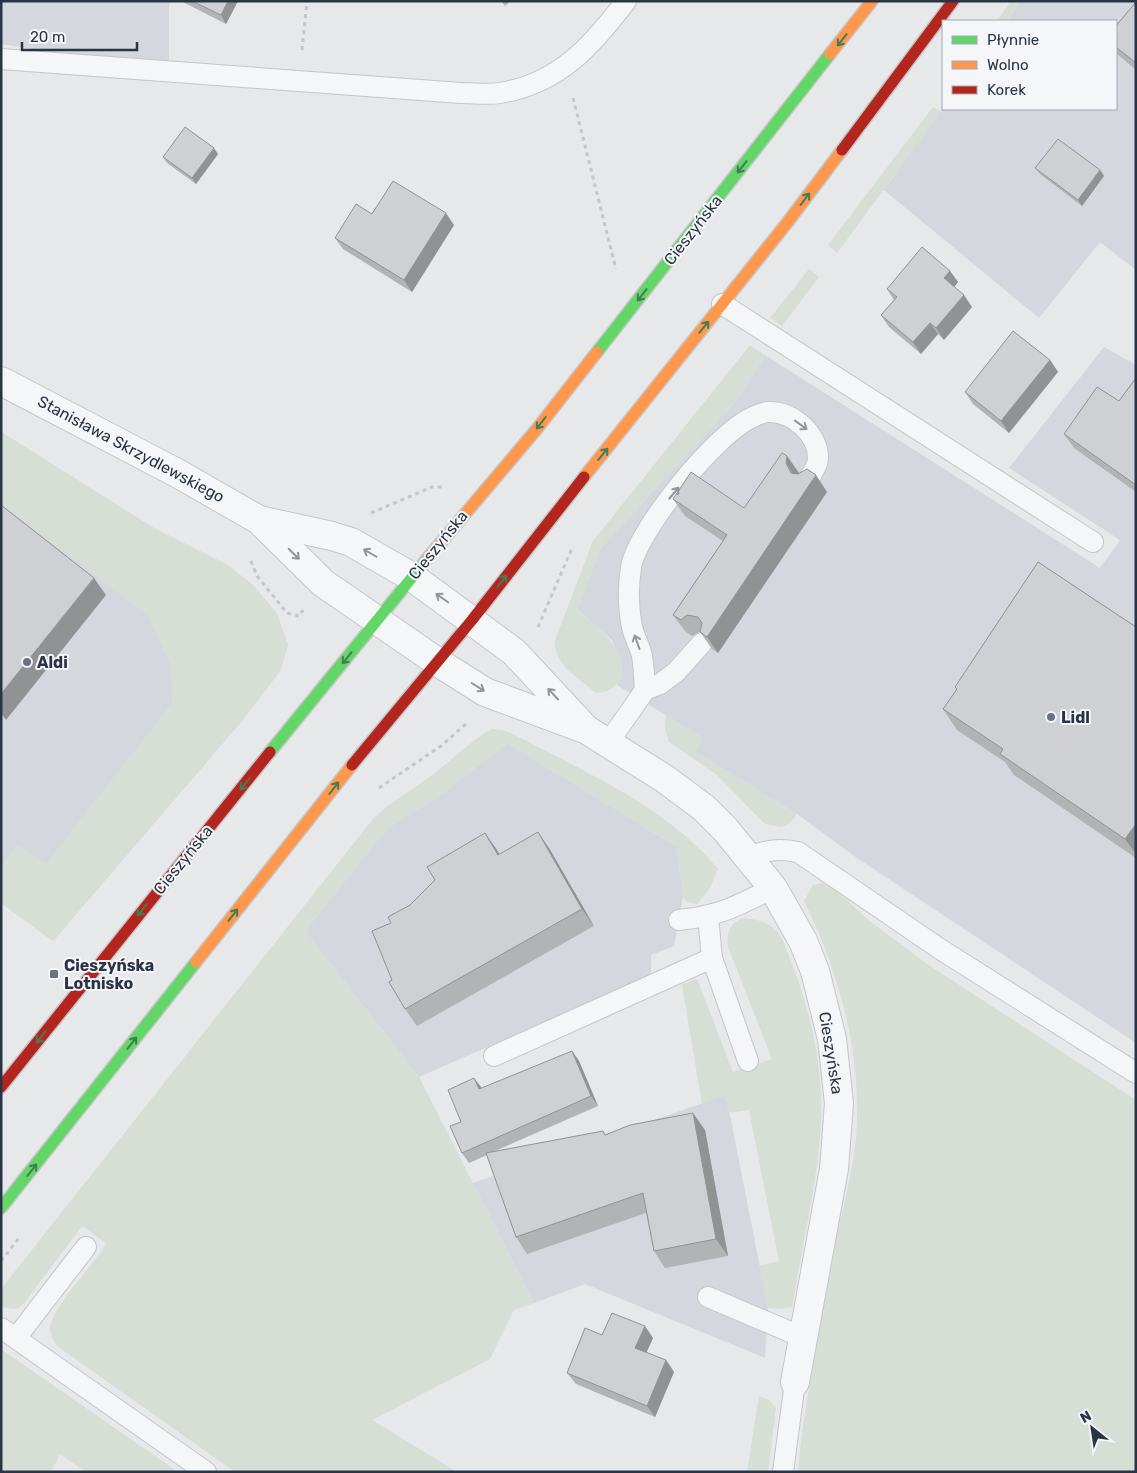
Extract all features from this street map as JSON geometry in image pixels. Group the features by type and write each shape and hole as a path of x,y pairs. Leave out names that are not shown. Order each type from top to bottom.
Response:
{"main road":[{"name":"Cieszyńska","path":"1,1088 120,936 412,577 536,430 872,1"},
{"path":"1,1208 436,661 472,620 525,550 793,215 953,1"}],"street":[{"name":"Stanisława Skrzydlewskiego","path":"1,381 177,473 259,520 324,583 436,661"},
{"name":"Stanisława Skrzydlewskiego","path":"259,520 351,542 412,577 472,620"},
{"name":"Cieszyńska","path":"472,620 514,652 598,737"},
{"name":"Cieszyńska","path":"436,661 485,692 598,737 685,792 725,829 749,857 773,888 803,942 815,971 832,1038 838,1085 838,1134 834,1169 795,1382"}],"lane":[{"path":"1,59 461,93 498,93 530,86 565,68 605,28 626,1"},
{"path":"722,304 1093,542"},
{"path":"644,690 642,655 632,628 628,597 631,565 645,534 669,499 701,462 733,430 749,419 768,411 789,416 808,430 816,444 818,460 809,479"},
{"path":"598,737 644,690 660,684 676,672 702,643"},
{"path":"749,857 766,851 783,849 798,852 940,949 1136,1073"},
{"path":"679,920 708,917 729,910 773,888"},
{"path":"708,917 712,958 748,1060"},
{"path":"494,1056 712,958"},
{"path":"86,1247 9,1333 206,1472"},
{"path":"708,1297 802,1337"},
{"name":"Cieszyńska","path":"783,1472 795,1382"}],"path":[{"path":"301,58 307,1"},
{"path":"565,68 616,269"},
{"path":"514,652 541,624 574,543"},
{"path":"374,792 461,730 472,719 485,692"},
{"path":"1,1261 20,1238"}],"shaded area":[{"path":"1,1 169,1 169,70 1,44"},
{"path":"1011,1 1021,1 1008,20 998,20"},
{"path":"1021,1 1136,1 1136,270 1100,242 1039,318 884,190 942,109 1117,110 1117,20 1008,20"},
{"path":"933,107 941,112 837,253 828,245"},
{"path":"809,269 819,277 782,326 770,318"},
{"path":"750,345 765,355 737,400 601,548 577,609 611,641 622,661 623,671 614,687 596,693 568,670 558,657 555,649 555,640 593,541"},
{"path":"1104,347 1136,365 1136,1043 857,858 797,814 695,751 703,738 617,685 622,676 622,661 612,640 577,609 601,548 737,400 765,355 1100,568 1120,540 1009,468"},
{"path":"1,432 152,527 226,564 254,586 277,614 288,645 280,671 241,722 53,941 1,903"},
{"path":"1,432 152,527 226,564 254,586 277,614 288,645 280,671 241,722 53,941 1,903 1,866 18,845 46,863 172,703 170,664 147,615 1,504"},
{"path":"666,715 703,738 695,751 797,814 790,823 781,827 765,824 717,775 669,742 665,730"},
{"path":"492,729 503,730 515,735 597,777 650,809 698,847 718,869 709,890 697,904 687,902 683,896 677,847 507,743 446,791 387,829 305,931 419,1077 534,1303 514,1310 490,1359 372,1420 457,1472 235,1472 57,1346 50,1331 53,1319 66,1297 106,1243 82,1226 25,1302 17,1309 1,1307 1,1289 373,819"},
{"path":"507,743 677,847 683,896 674,946 651,955 651,975 419,1077 305,931 387,829 446,791"},
{"path":"822,883 834,888 867,919 927,964 1136,1100 1136,1472 798,1472 808,1394 830,1269 852,1167 857,1120 854,1063 844,1008 827,953 804,901 813,885"},
{"path":"742,918 755,920 773,927 783,941 807,1008 815,1044 820,1082 821,1120 817,1167 809,1214 792,1307 780,1309 768,1308 759,1266 779,1261 749,1110 728,1113 725,1095 702,1104 682,985 697,979 733,1072 772,1059 728,947 729,930"},
{"path":"726,1095 768,1308 765,1358 585,1284 534,1303 473,1183"},
{"path":"1,1349 178,1472 86,1472 60,1454 51,1472 1,1472"},
{"path":"759,1396 769,1400 776,1408 768,1472 747,1472"}],"building":[{"path":"192,1 228,1 221,15"},
{"path":"1136,2 1136,63 1117,48 1117,25"},
{"path":"185,127 214,148 192,178 163,157"},
{"path":"1058,139 1100,170 1078,200 1035,168"},
{"path":"393,181 446,213 404,280 335,238 356,204 372,214"},
{"path":"922,247 950,271 944,278 964,295 936,328 930,323 913,342 881,315 897,297 887,289"},
{"path":"1013,331 1050,360 1001,421 965,392"},
{"path":"1136,378 1136,485 1064,434 1097,387 1119,401"},
{"path":"782,453 787,456 786,463 791,473 798,474 807,469 816,475 707,637 700,632 702,623 698,617 687,615 681,620 673,615 727,535 673,499 691,472 744,508"},
{"name":"Aldi","path":"1,505 94,578 1,694"},
{"name":"Lidl","path":"1038,562 1136,627 1136,824 1125,839 1000,754 1003,749 943,709 957,689 955,687"},
{"path":"538,832 582,909 405,1009 389,982 392,980 372,931 391,923 388,917 410,905 435,880 427,867 485,833 498,855"},
{"path":"572,1051 591,1096 462,1153 450,1126 461,1122 448,1090 474,1078 479,1089"},
{"path":"693,1113 716,1239 654,1251 643,1193 516,1237 486,1153 603,1131 605,1135 630,1125"},
{"path":"612,1313 645,1326 635,1348 666,1360 647,1406 567,1373 585,1328 602,1335"}],"traffic: fast":[{"path":"597,352 830,54"},
{"path":"270,752 427,559"},
{"path":"1,1208 196,962"}],"traffic: slow":[{"path":"830,54 872,1"},
{"path":"584,477 787,223 842,150"},
{"path":"427,559 536,430 597,352"},
{"path":"196,962 352,765"}],"traffic: jam":[{"path":"842,150 953,1"},
{"path":"352,765 472,620 584,477"},
{"path":"1,1087 270,752"}],"place":[{"name":"Aldi","path":"27,662"},
{"name":"Lidl","path":"1051,717"},
{"name":"Cieszyńska Lotnisko","path":"54,974"}]}
